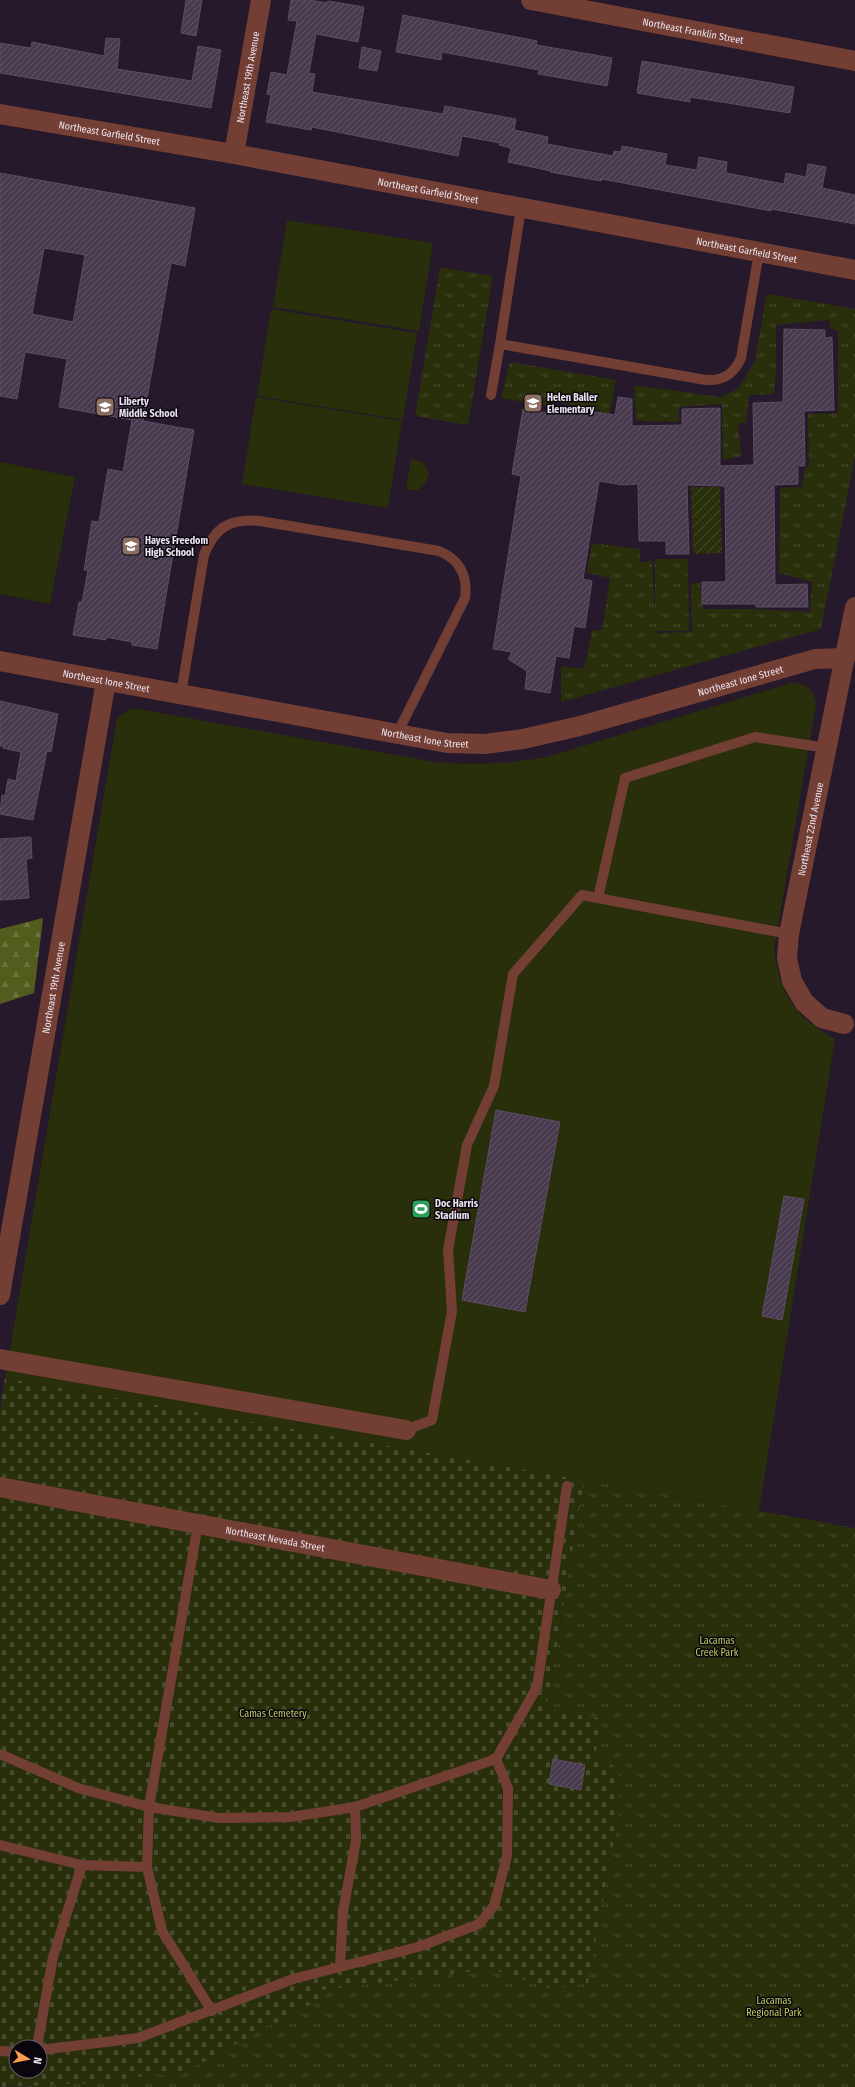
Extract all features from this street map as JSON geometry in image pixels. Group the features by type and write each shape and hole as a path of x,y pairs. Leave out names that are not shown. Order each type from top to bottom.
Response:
{"street":[{"name":"Northeast 19th Avenue","path":"234,154 260,0"},
{"name":"Northeast Franklin Street","path":"530,0 855,61"},
{"name":"Northeast Garfield Street","path":"0,114 234,154 855,270"},
{"name":"Northeast 22nd Avenue","path":"844,1024 822,1018 804,1002 792,981 787,958 789,934 855,607"},
{"name":"Northeast Ione Street","path":"0,661 447,743 485,744 523,739 580,726 815,659 845,658"},
{"name":"Northeast 19th Avenue","path":"0,1295 106,680"},
{"path":"0,1359 406,1430"},
{"name":"Northeast Nevada Street","path":"0,1487 551,1590"}],"lane":[{"path":"491,395 521,208"},
{"path":"500,344 706,380 715,381 724,378 737,366 741,358 759,252"},
{"path":"181,694 204,555 210,541 219,530 231,522 245,519 260,521 439,551 450,556 459,564 465,580 465,598 397,734"},
{"path":"598,898 625,778 755,737 827,748"},
{"path":"406,1430 432,1420 452,1311 448,1250 467,1145 494,1086 513,974 582,895 789,934"},
{"path":"0,1754 78,1788 149,1807 219,1818 291,1817 355,1807 496,1759 537,1687 567,1486"},
{"path":"198,1524 149,1807 147,1867 162,1931 212,2011"},
{"path":"48,2049 138,2038 293,1979 418,1947 479,1924 494,1906 507,1856 508,1788 496,1759"},
{"path":"340,1967 343,1911 356,1841 355,1807"},
{"path":"0,1846 82,1865 147,1867"},
{"path":"38,2039 53,1957 82,1865"}],"green space":[{"path":"287,220 433,243 419,331 273,307"},
{"path":"440,267 493,276 468,425 415,416"},
{"path":"767,294 855,309 855,457 821,629 561,702 561,666 584,669 592,631 602,630 610,578 587,573 592,543 640,549 640,562 652,561 655,616 655,559 688,559 689,631 656,631 656,633 692,632 691,584 700,582 703,609 755,609 810,612 812,582 779,573 780,488 802,487 804,469 809,465 808,414 838,413 838,331 830,328 829,320 776,325 776,374 774,394 749,395 746,423 738,423 741,456 723,460 722,404 679,407 679,422 636,421 634,385 720,397 738,389 754,363"},
{"path":"271,309 417,333 403,420 257,396"},
{"path":"510,362 616,380 608,420 598,430 600,410 555,402 554,407 501,398"},
{"path":"256,397 402,421 388,508 242,484"},
{"path":"411,458 424,463 429,473 426,483 418,490 406,490"},
{"path":"0,462 75,477 50,604 0,594"},
{"path":"691,487 720,487 722,553 693,554"},
{"name":"Doc Harris Stadium","path":"791,683 801,684 809,688 814,695 816,705 774,950 781,981 792,1003 799,1013 835,1039 759,1511 5,1378 117,718 132,708 435,762 491,763 546,757"},
{"path":"43,918 34,993 0,1004 0,929"},
{"name":"Camas Cemetery","path":"5,1378 584,1480 546,1709 599,1718 596,1753 618,1770 618,1817 588,1983 551,1989 492,1969 322,1990 320,1999 186,2071 92,2083 0,2087 0,1410"},
{"name":"Lacamas Creek Park","path":"584,1480 855,1528 855,2087 6,2087 92,2083 186,2071 322,1990 492,1969 551,1989 588,1981 618,1817 618,1770 596,1753 599,1718 546,1709"}],"building":[{"path":"186,0 202,0 196,36 181,33"},
{"path":"291,0 309,0 327,3 328,1 364,7 358,42 316,34 309,73 315,74 312,92 443,114 445,106 516,119 514,130 548,137 547,144 613,156 614,151 621,152 622,146 667,154 665,165 697,170 699,157 727,162 726,173 784,184 786,173 806,177 808,164 826,167 822,188 855,195 855,224 771,209 771,211 602,179 601,181 550,172 551,171 508,162 511,148 499,145 500,143 462,136 458,156 312,127 311,130 266,122 271,95 267,94 271,72 287,75 297,21 288,20"},
{"path":"403,15 537,41 536,45 612,58 607,86 538,74 539,70 442,52 441,60 396,52"},
{"path":"106,38 120,39 117,69 192,81 198,46 221,50 211,108 0,73 0,43 31,48 32,42 104,56"},
{"path":"362,47 381,51 377,71 359,68"},
{"path":"642,61 794,87 790,113 690,97 690,102 637,93"},
{"path":"0,173 195,208 185,266 171,263 143,421 194,430 157,649 132,645 132,642 106,637 106,640 73,635 79,602 82,602 88,570 84,570 92,521 99,522 108,469 123,472 132,420 59,407 67,359 25,352 17,399 0,396","holes":["44,248 85,255 73,322 32,314"]},
{"name":"Helen Baller Elementary","path":"784,329 825,330 825,338 832,337 834,410 804,411 805,466 798,466 798,484 774,485 775,585 807,584 808,607 756,607 756,604 702,604 702,582 726,582 725,486 687,485 689,554 666,554 666,541 639,541 638,484 623,485 599,481 583,579 592,581 585,628 574,626 569,658 556,656 550,693 525,689 527,671 508,659 512,652 493,649 521,476 512,474 523,409 559,415 561,407 615,415 618,397 632,399 632,426 682,425 682,409 720,408 720,466 754,465 753,403 783,402"},
{"path":"0,701 58,714 51,752 47,751 33,820 0,814 2,795 5,796 8,779 16,781 21,752 0,746"},
{"path":"31,837 32,858 26,859 29,898 0,900 0,839"},
{"path":"496,1110 560,1122 525,1312 462,1300"},
{"path":"784,1196 804,1199 782,1320 762,1316"},
{"path":"553,1759 585,1765 581,1790 549,1784"}],"place":[{"name":"Helen Baller Elementary","path":"533,403"},
{"name":"Liberty Middle School","path":"105,407"},
{"name":"Hayes Freedom High School","path":"131,546"},
{"name":"Doc Harris Stadium","path":"421,1209"}],"park label":[{"name":"Lacamas Regional Park","path":"774,2006"}]}
